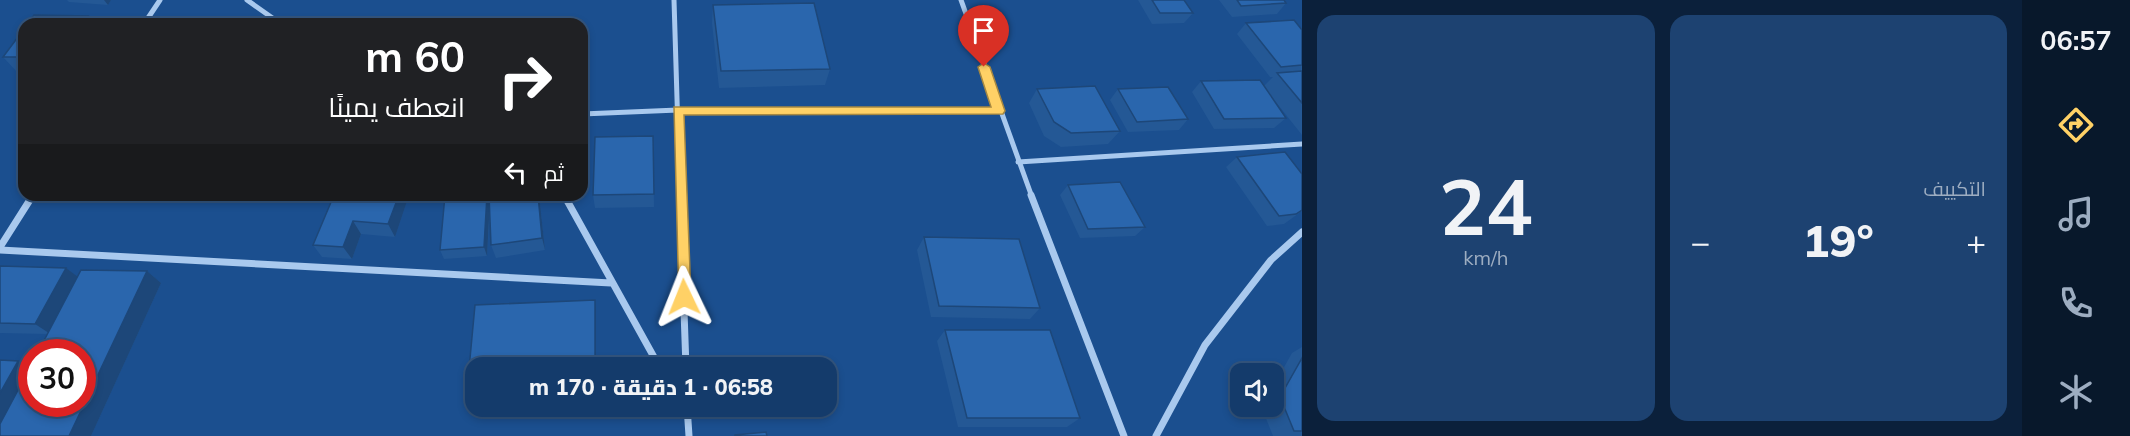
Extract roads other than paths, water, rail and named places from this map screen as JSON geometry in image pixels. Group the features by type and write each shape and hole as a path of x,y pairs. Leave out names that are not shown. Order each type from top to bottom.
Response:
{"street":[{"path":"148,18 160,0"},
{"path":"247,0 272,18"},
{"path":"674,0 686,357"},
{"path":"961,0 1018,162 1124,436"},
{"path":"588,114 678,110 999,111"},
{"path":"1018,162 1302,144"},
{"path":"29,201 0,248 611,283"},
{"path":"567,201 654,357"},
{"path":"1156,436 1205,345 1271,260 1302,232"},
{"path":"687,417 689,436"}]}
